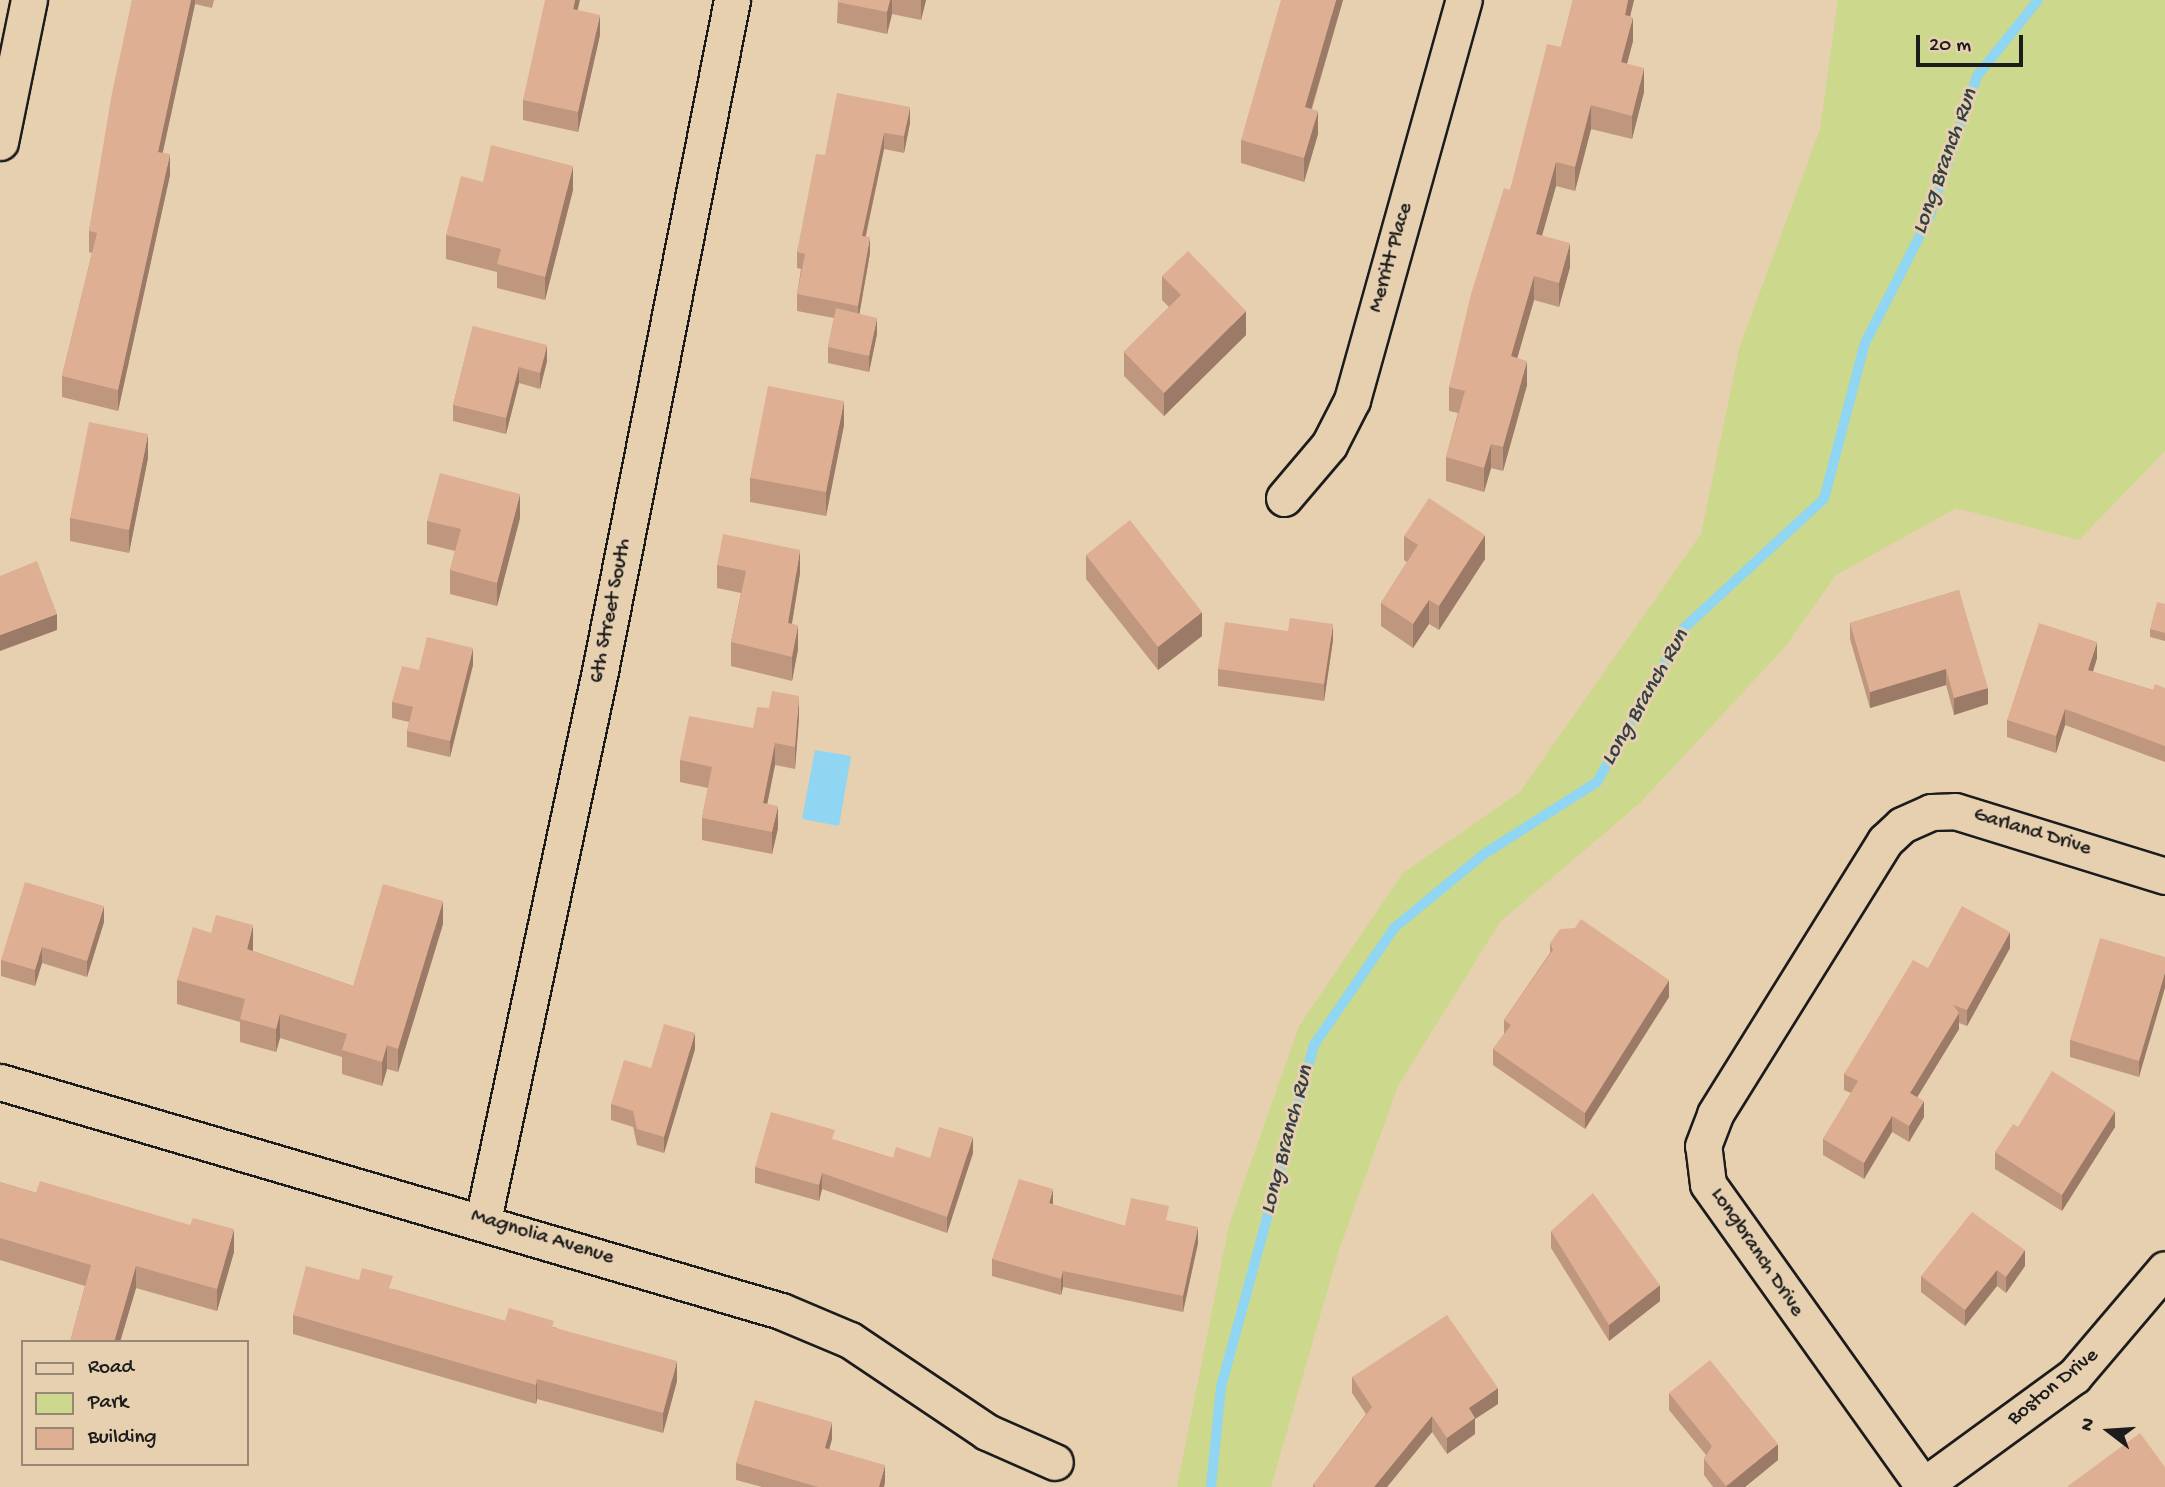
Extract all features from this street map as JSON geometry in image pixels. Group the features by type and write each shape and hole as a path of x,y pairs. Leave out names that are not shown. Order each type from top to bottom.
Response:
{"street":[{"path":"0,142 29,0"},
{"name":"6th Street South","path":"483,1220 600,671 732,0"},
{"name":"Merritt Place","path":"1284,498 1329,445 1352,400 1464,0"},
{"name":"Garland Drive","path":"1851,896 1885,841 1931,811 1984,817 2165,876"},
{"name":"Longbranch Drive","path":"1851,896 1714,1114 1703,1163 1709,1184 1758,1260 1923,1486"},
{"name":"Magnolia Avenue","path":"0,1082 483,1220 827,1331 920,1382 987,1432 1055,1462"},
{"name":"Boston Drive","path":"1923,1486 2074,1376 2165,1269"}],"green space":[{"path":"1838,0 2165,0 2165,451 2079,540 1956,508 1836,575 1785,647 1640,803 1500,922 1398,1086 1339,1250 1271,1487 1177,1487 1229,1225 1299,1026 1403,873 1520,792 1701,534 1740,346 1820,129"}],"water":[{"path":"815,750 851,756 839,826 802,819"}],"building":[{"path":"132,0 191,0 158,152 170,154 118,390 62,376 97,233 89,231 112,93"},
{"path":"545,0 575,0 573,9 600,15 578,112 523,100"},
{"path":"890,0 887,12 837,2"},
{"path":"1281,0 1336,0 1305,107 1318,111 1304,158 1241,140"},
{"path":"1573,0 1628,0 1625,15 1633,17 1621,62 1644,68 1632,116 1591,105 1575,167 1556,162 1536,234 1570,243 1559,283 1534,276 1511,356 1527,361 1503,447 1491,444 1484,468 1446,457 1465,391 1449,387 1471,294 1504,188 1510,190 1547,44 1561,47"},
{"path":"837,93 910,107 904,136 884,133 862,236 870,237 858,306 797,294 805,254 797,252 816,154 825,155"},
{"path":"491,145 573,166 545,277 497,264 501,249 446,235 461,176 483,182"},
{"path":"1188,251 1246,311 1164,393 1124,352 1181,295 1162,276"},
{"path":"836,308 877,318 869,356 828,347"},
{"path":"473,326 547,345 540,373 519,367 506,418 453,405"},
{"path":"768,386 844,401 826,492 750,478"},
{"path":"89,422 148,434 129,530 70,518"},
{"path":"440,473 520,494 497,583 450,570 461,529 427,521"},
{"path":"1429,498 1485,535 1439,606 1429,600 1413,624 1381,603 1418,545 1404,536"},
{"path":"1130,520 1202,612 1158,647 1086,555"},
{"path":"723,534 800,550 788,623 798,625 792,657 731,642 746,571 717,565"},
{"path":"37,561 57,614 0,635 0,576"},
{"path":"1959,590 1988,688 1954,698 1946,669 1870,692 1850,623"},
{"path":"2157,602 2165,604 2165,633 2150,629"},
{"path":"1290,618 1333,624 1324,684 1218,669 1225,622 1288,631"},
{"path":"2039,623 2097,642 2088,670 2153,690 2155,684 2165,688 2165,746 2065,709 2056,736 2007,720"},
{"path":"427,637 473,648 450,741 407,731 413,707 392,702 402,666 419,670"},
{"path":"772,691 799,696 795,747 775,743 763,803 778,806 772,832 702,818 712,767 680,760 689,716 753,728 757,707 769,708"},
{"path":"25,882 104,906 87,961 42,947 35,970 1,960"},
{"path":"383,884 443,901 398,1049 387,1045 382,1062 342,1050 347,1034 280,1014 276,1029 240,1019 245,999 177,980 193,927 211,933 216,915 253,925 247,949 353,986"},
{"path":"1962,906 2010,932 1967,1010 1953,1005 1959,1013 1910,1093 1924,1101 1909,1126 1892,1116 1864,1163 1823,1139 1858,1081 1844,1074 1913,960 1928,968"},
{"path":"1581,919 1669,980 1585,1113 1493,1049 1511,1025 1504,1020 1553,950 1550,943 1560,929 1575,928"},
{"path":"2100,938 2165,957 2165,972 2139,1061 2070,1040"},
{"path":"664,1024 695,1033 664,1137 637,1129 633,1111 611,1104 624,1060 651,1068"},
{"path":"2052,1071 2115,1111 2062,1195 1995,1152 2013,1124 2018,1127"},
{"path":"771,1112 835,1130 832,1139 893,1158 896,1147 930,1158 939,1127 973,1137 947,1217 822,1173 819,1185 755,1167"},
{"path":"1019,1179 1053,1189 1049,1203 1125,1226 1131,1198 1169,1206 1166,1220 1198,1227 1183,1296 1063,1271 1061,1279 992,1259"},
{"path":"40,1181 190,1225 193,1218 234,1229 217,1289 136,1266 115,1340 71,1340 91,1265 0,1238 0,1182 36,1193"},
{"path":"1593,1193 1660,1285 1609,1325 1551,1231"},
{"path":"1972,1212 2025,1250 2006,1277 1997,1270 1965,1310 1921,1276"},
{"path":"306,1266 359,1280 362,1268 393,1276 389,1288 505,1321 509,1308 554,1321 552,1327 677,1361 663,1413 537,1379 536,1385 293,1315"},
{"path":"1447,1315 1498,1388 1469,1408 1475,1418 1447,1438 1432,1416 1374,1487 1313,1485 1372,1407 1352,1377"},
{"path":"1710,1360 1778,1444 1726,1486 1704,1459 1712,1446 1669,1393"},
{"path":"755,1400 832,1422 825,1448 885,1465 879,1487 818,1487 736,1463"},
{"path":"2140,1433 2165,1467 2165,1487 2068,1487 2068,1486"}],"waterway":[{"name":"Long Branch Run","path":"1211,1487 1221,1387 1314,1045 1394,928 1484,854 1597,782 1684,628 1824,499 1865,343 1929,218 1977,76 2038,0"}]}
